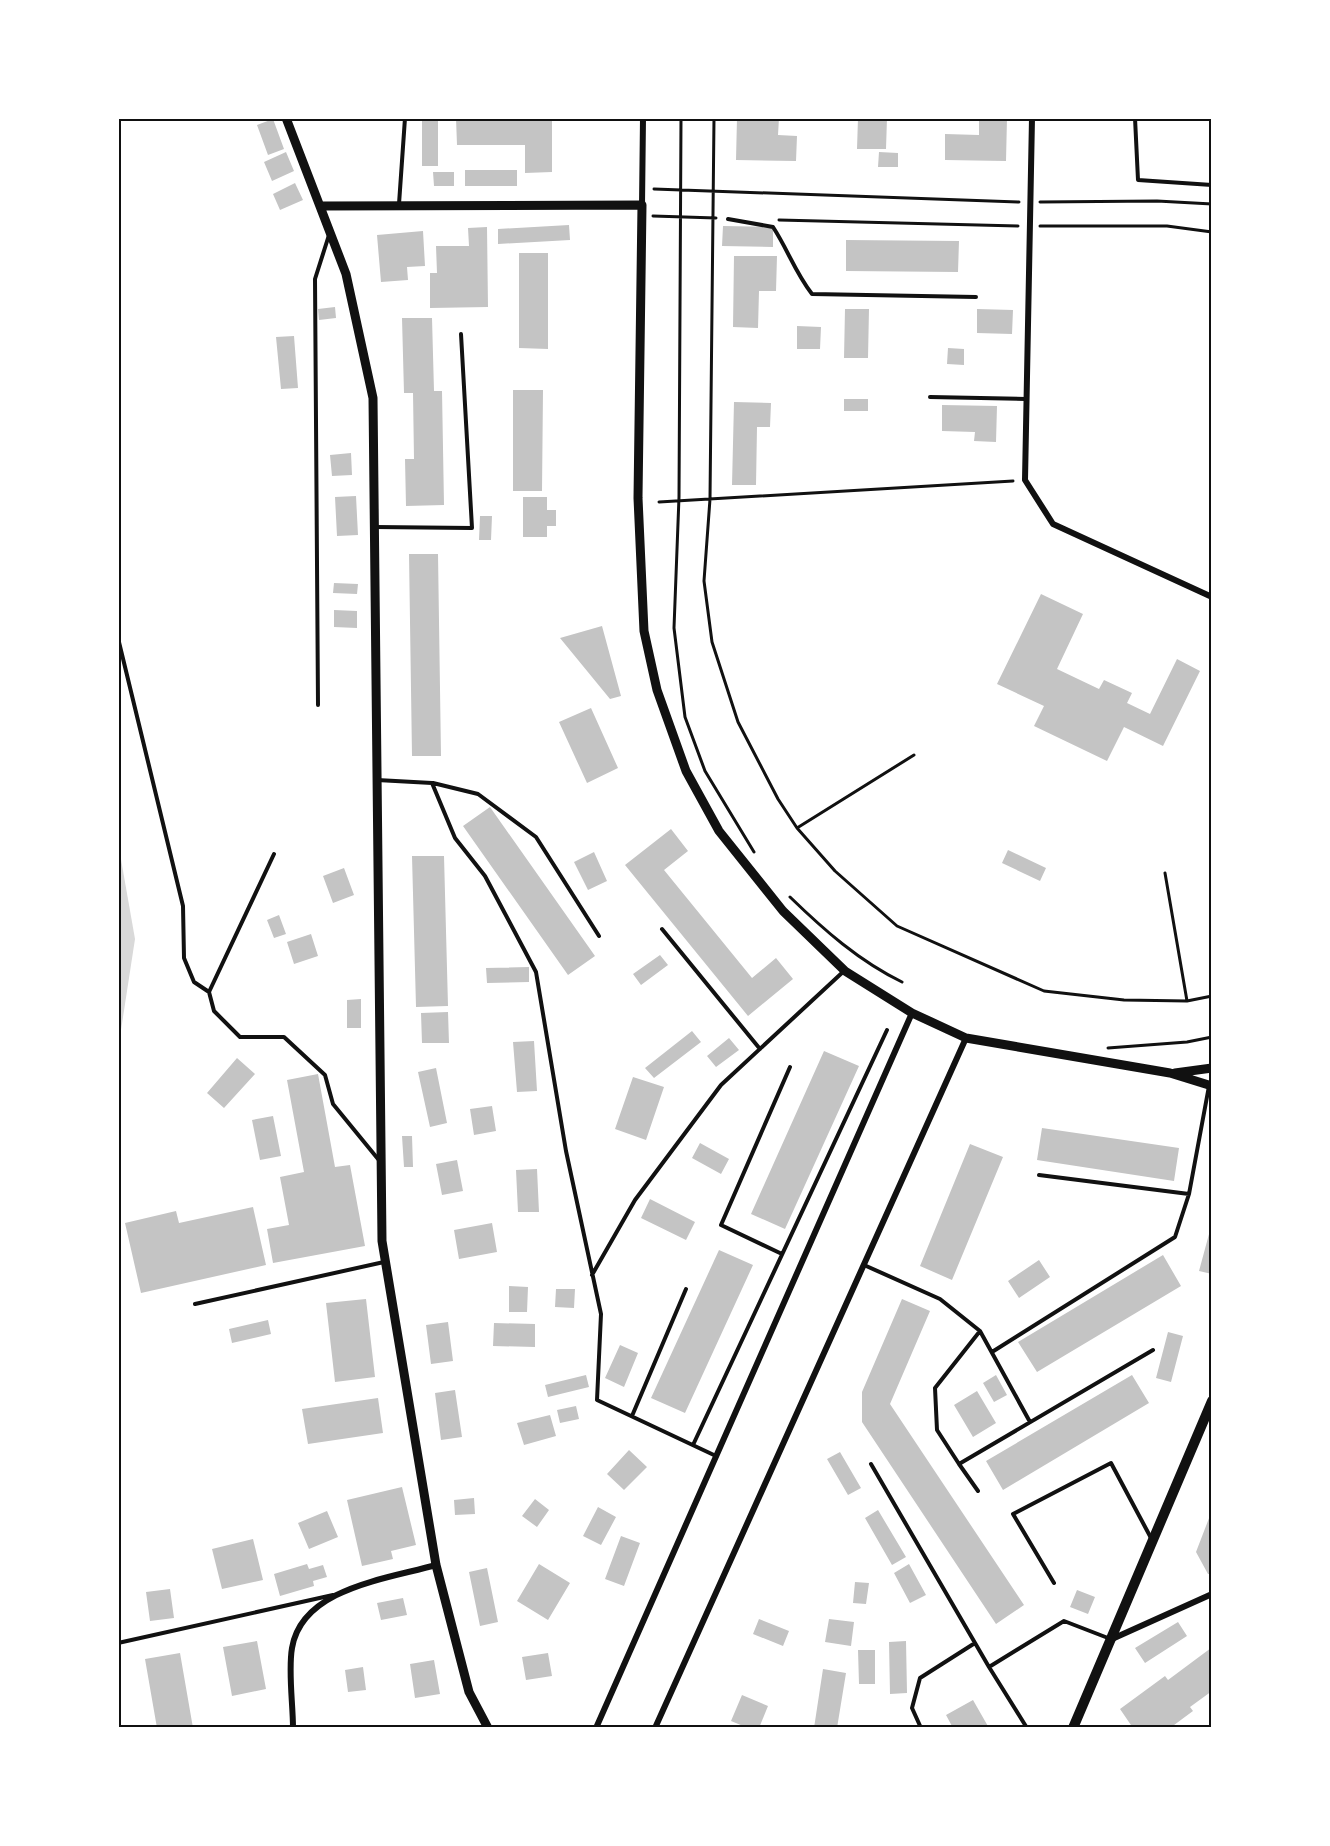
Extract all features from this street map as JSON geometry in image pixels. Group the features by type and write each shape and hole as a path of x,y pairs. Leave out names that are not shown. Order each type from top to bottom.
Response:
{"main road":[{"path":"1073,1728 1212,1401"}],"street":[{"path":"286,118 346,274 373,398 382,1241 436,1565 469,1692 488,1728"},
{"path":"643,118 638,498 644,631 657,690 686,771 719,831 783,912 845,971 912,1013 966,1038 1170,1073 1210,1086"},
{"path":"1032,118 1025,480 1053,524 1212,597"},
{"path":"321,206 642,205"},
{"path":"596,1728 912,1013"},
{"path":"655,1728 966,1038"},
{"path":"1170,1073 1212,1068"},
{"path":"293,1728 292,1648 307,1615 333,1595 436,1565"},
{"path":"1112,1639 1212,1594"}],"lane":[{"path":"399,205 405,118"},
{"path":"1135,118 1138,180 1212,185"},
{"path":"728,219 773,227 784,244 796,274 812,294 976,297"},
{"path":"318,705 315,279 330,231"},
{"path":"374,527 472,528 461,334"},
{"path":"930,397 1027,399"},
{"path":"118,638 183,906 184,958 194,982 209,992"},
{"path":"377,780 432,783 478,794 536,837 599,936"},
{"path":"432,783 455,838 485,876 536,972 566,1151 601,1314 597,1400 716,1456"},
{"path":"274,854 209,992 214,1011 240,1037 284,1037 325,1075 333,1104 381,1162"},
{"path":"662,929 760,1049"},
{"path":"592,1275 635,1200 721,1085 845,971"},
{"path":"693,1445 887,1030"},
{"path":"782,1254 721,1225 790,1067"},
{"path":"992,1352 1175,1237 1189,1194 1210,1086"},
{"path":"1040,1175 1189,1194"},
{"path":"195,1304 385,1261"},
{"path":"864,1264 940,1299 980,1331 1030,1422"},
{"path":"632,1416 686,1289"},
{"path":"978,1491 938,1430 935,1388 980,1331"},
{"path":"959,1464 1153,1350"},
{"path":"1054,1583 1014,1514 1111,1463 1153,1541"},
{"path":"870,1464 1027,1728"},
{"path":"118,1643 333,1595"},
{"path":"989,1667 1064,1621 1112,1639"},
{"path":"921,1728 912,1708 920,1678 975,1643"}],"path":[{"path":"681,118 678,500 674,628 685,717 705,771 758,859"},
{"path":"714,118 710,498 704,581 712,642 738,722 778,799 797,828 835,871 897,926 1044,991 1124,1000 1187,1001 1212,996"},
{"path":"643,188 715,193 1030,202 1157,201 1212,204"},
{"path":"642,216 728,219"},
{"path":"775,220 1031,226 1167,226 1212,232"},
{"path":"659,502 1025,480"},
{"path":"797,828 914,755"},
{"path":"1165,873 1187,1001"},
{"path":"785,892 825,931 877,970 902,982"},
{"path":"1103,1049 1187,1042 1212,1037"}],"shaded area":[{"path":"118,848 135,939 119,1043"}],"building":[{"path":"422,118 438,118 438,166 422,166"},
{"path":"456,118 552,118 552,172 525,173 525,145 457,145"},
{"path":"737,118 779,118 778,135 797,136 796,161 736,160"},
{"path":"858,118 887,118 886,149 857,149"},
{"path":"979,118 1007,118 1006,161 945,160 945,134 979,135"},
{"path":"273,119 284,149 268,155 257,125"},
{"path":"286,152 294,171 272,181 264,162"},
{"path":"879,152 898,153 898,167 878,167"},
{"path":"465,170 517,170 517,186 465,186"},
{"path":"433,172 454,172 454,186 434,186"},
{"path":"295,183 303,200 280,210 273,194"},
{"path":"569,225 570,240 498,244 498,229"},
{"path":"723,226 773,227 773,247 722,246"},
{"path":"487,227 488,307 430,308 430,273 437,273 436,246 469,246 468,228"},
{"path":"423,231 425,266 407,267 408,280 381,282 377,235"},
{"path":"846,240 959,241 958,272 846,271"},
{"path":"519,253 548,253 548,349 519,348"},
{"path":"734,256 777,256 776,291 759,291 758,328 733,327"},
{"path":"335,307 336,318 319,320 318,309"},
{"path":"845,309 869,309 868,358 844,358"},
{"path":"977,309 1013,310 1012,334 977,333"},
{"path":"402,318 432,318 434,391 442,391 444,505 406,506 405,459 414,459 413,393 404,393"},
{"path":"797,326 821,327 820,349 797,349"},
{"path":"294,336 298,388 281,389 276,337"},
{"path":"948,348 964,349 964,365 947,364"},
{"path":"513,390 543,390 542,491 513,491"},
{"path":"844,399 868,399 868,411 844,411"},
{"path":"734,402 771,403 770,427 757,427 756,485 732,485"},
{"path":"942,405 997,406 996,442 974,441 975,432 942,431"},
{"path":"351,453 352,475 332,476 330,455"},
{"path":"356,496 358,535 337,536 335,497"},
{"path":"523,497 547,497 547,510 556,510 556,526 547,526 547,537 523,537"},
{"path":"480,516 492,516 491,540 479,540"},
{"path":"409,554 438,554 441,756 412,756"},
{"path":"334,583 358,584 357,594 333,593"},
{"path":"1041,594 1083,614 1057,669 1099,689 1104,680 1132,693 1127,703 1150,714 1177,659 1200,671 1163,746 1124,727 1107,761 1034,726 1044,706 997,684"},
{"path":"334,610 357,611 357,628 334,627"},
{"path":"602,626 621,696 610,699 560,638"},
{"path":"591,708 618,768 587,783 559,722"},
{"path":"490,807 595,956 568,975 463,826"},
{"path":"671,829 688,851 664,870 752,978 776,958 793,979 748,1016 625,865"},
{"path":"1008,850 1046,868 1040,881 1002,863"},
{"path":"594,852 607,881 588,890 574,862"},
{"path":"412,856 444,856 448,1006 416,1007"},
{"path":"344,868 354,895 333,903 323,876"},
{"path":"279,915 286,934 274,938 267,920"},
{"path":"311,934 318,956 294,964 287,942"},
{"path":"660,955 668,965 641,985 633,974"},
{"path":"529,967 529,982 487,983 486,968"},
{"path":"361,999 361,1028 347,1028 347,1000"},
{"path":"448,1012 449,1043 422,1043 421,1013"},
{"path":"692,1031 701,1042 654,1078 645,1068"},
{"path":"729,1038 739,1050 716,1067 707,1056"},
{"path":"534,1041 537,1091 517,1092 513,1042"},
{"path":"824,1051 859,1066 785,1229 751,1214"},
{"path":"237,1058 255,1074 224,1108 207,1093"},
{"path":"436,1068 447,1123 430,1127 418,1072"},
{"path":"318,1074 335,1167 350,1165 365,1246 273,1263 267,1229 289,1225 280,1177 304,1172 287,1080"},
{"path":"633,1077 664,1087 646,1140 615,1129"},
{"path":"492,1106 496,1131 474,1135 470,1109"},
{"path":"273,1116 281,1156 260,1160 252,1120"},
{"path":"1042,1128 1179,1148 1174,1181 1037,1160"},
{"path":"402,1136 412,1136 413,1167 404,1167"},
{"path":"700,1143 729,1159 721,1174 692,1158"},
{"path":"970,1144 1003,1157 952,1280 920,1266"},
{"path":"457,1160 463,1191 442,1195 436,1164"},
{"path":"537,1169 539,1212 518,1212 516,1170"},
{"path":"650,1199 695,1222 686,1240 641,1218"},
{"path":"253,1207 266,1265 141,1293 125,1223 176,1211 179,1223"},
{"path":"492,1223 497,1252 459,1259 454,1230"},
{"path":"1212,1223 1212,1274 1199,1271"},
{"path":"719,1250 753,1265 685,1413 651,1398"},
{"path":"1163,1255 1181,1286 1037,1372 1018,1342"},
{"path":"1039,1260 1050,1277 1019,1298 1008,1281"},
{"path":"509,1286 528,1287 527,1312 509,1312"},
{"path":"556,1289 575,1289 574,1308 555,1307"},
{"path":"366,1299 375,1377 335,1382 326,1303"},
{"path":"902,1299 930,1311 890,1404 1024,1605 996,1624 862,1422 862,1392"},
{"path":"268,1320 271,1334 232,1343 229,1329"},
{"path":"448,1322 453,1361 431,1364 426,1325"},
{"path":"494,1323 535,1324 535,1347 493,1346"},
{"path":"1168,1332 1183,1336 1171,1382 1156,1378"},
{"path":"620,1345 638,1353 624,1387 605,1378"},
{"path":"586,1375 589,1387 548,1397 545,1385"},
{"path":"996,1375 1007,1395 994,1402 983,1383"},
{"path":"1132,1375 1149,1403 1003,1490 986,1461"},
{"path":"455,1390 462,1437 441,1440 435,1393"},
{"path":"977,1391 996,1423 973,1437 954,1405"},
{"path":"378,1398 383,1433 308,1444 302,1409"},
{"path":"576,1406 579,1419 560,1423 557,1410"},
{"path":"550,1415 556,1436 524,1445 517,1423"},
{"path":"629,1450 647,1467 624,1490 607,1474"},
{"path":"840,1452 861,1488 848,1495 827,1459"},
{"path":"402,1487 416,1545 391,1551 393,1559 362,1566 347,1500"},
{"path":"474,1498 475,1514 455,1515 454,1500"},
{"path":"535,1499 549,1510 537,1527 522,1516"},
{"path":"598,1507 616,1517 601,1545 583,1536"},
{"path":"878,1510 906,1557 892,1565 865,1518"},
{"path":"327,1511 338,1537 309,1549 298,1523"},
{"path":"1211,1513 1212,1574 1208,1574 1196,1552"},
{"path":"621,1536 640,1543 624,1586 605,1579"},
{"path":"253,1539 263,1580 222,1589 212,1549"},
{"path":"307,1564 309,1569 323,1565 327,1577 313,1581 314,1586 280,1596 274,1574"},
{"path":"539,1564 570,1583 548,1620 517,1601"},
{"path":"909,1564 926,1595 910,1603 894,1573"},
{"path":"487,1568 498,1622 480,1626 469,1572"},
{"path":"855,1582 869,1583 866,1604 853,1603"},
{"path":"170,1589 174,1618 150,1621 146,1592"},
{"path":"1077,1590 1095,1597 1088,1614 1070,1607"},
{"path":"403,1598 407,1615 381,1620 377,1603"},
{"path":"759,1619 789,1631 783,1646 753,1634"},
{"path":"829,1619 854,1622 851,1646 825,1642"},
{"path":"1178,1622 1187,1636 1145,1663 1135,1648"},
{"path":"257,1641 266,1689 232,1696 223,1647"},
{"path":"906,1641 907,1693 890,1694 889,1642"},
{"path":"1211,1648 1212,1691 1190,1707 1193,1711 1170,1728 1133,1728 1120,1709 1165,1676 1168,1680"},
{"path":"858,1650 875,1650 875,1684 859,1684"},
{"path":"180,1653 193,1728 157,1728 145,1659"},
{"path":"548,1653 552,1676 526,1680 522,1657"},
{"path":"434,1660 440,1694 415,1698 410,1664"},
{"path":"363,1667 366,1690 348,1692 345,1670"},
{"path":"823,1669 846,1673 837,1728 814,1728"},
{"path":"742,1695 768,1706 759,1728 748,1728 731,1721"},
{"path":"973,1700 989,1728 953,1728 946,1715"}]}
